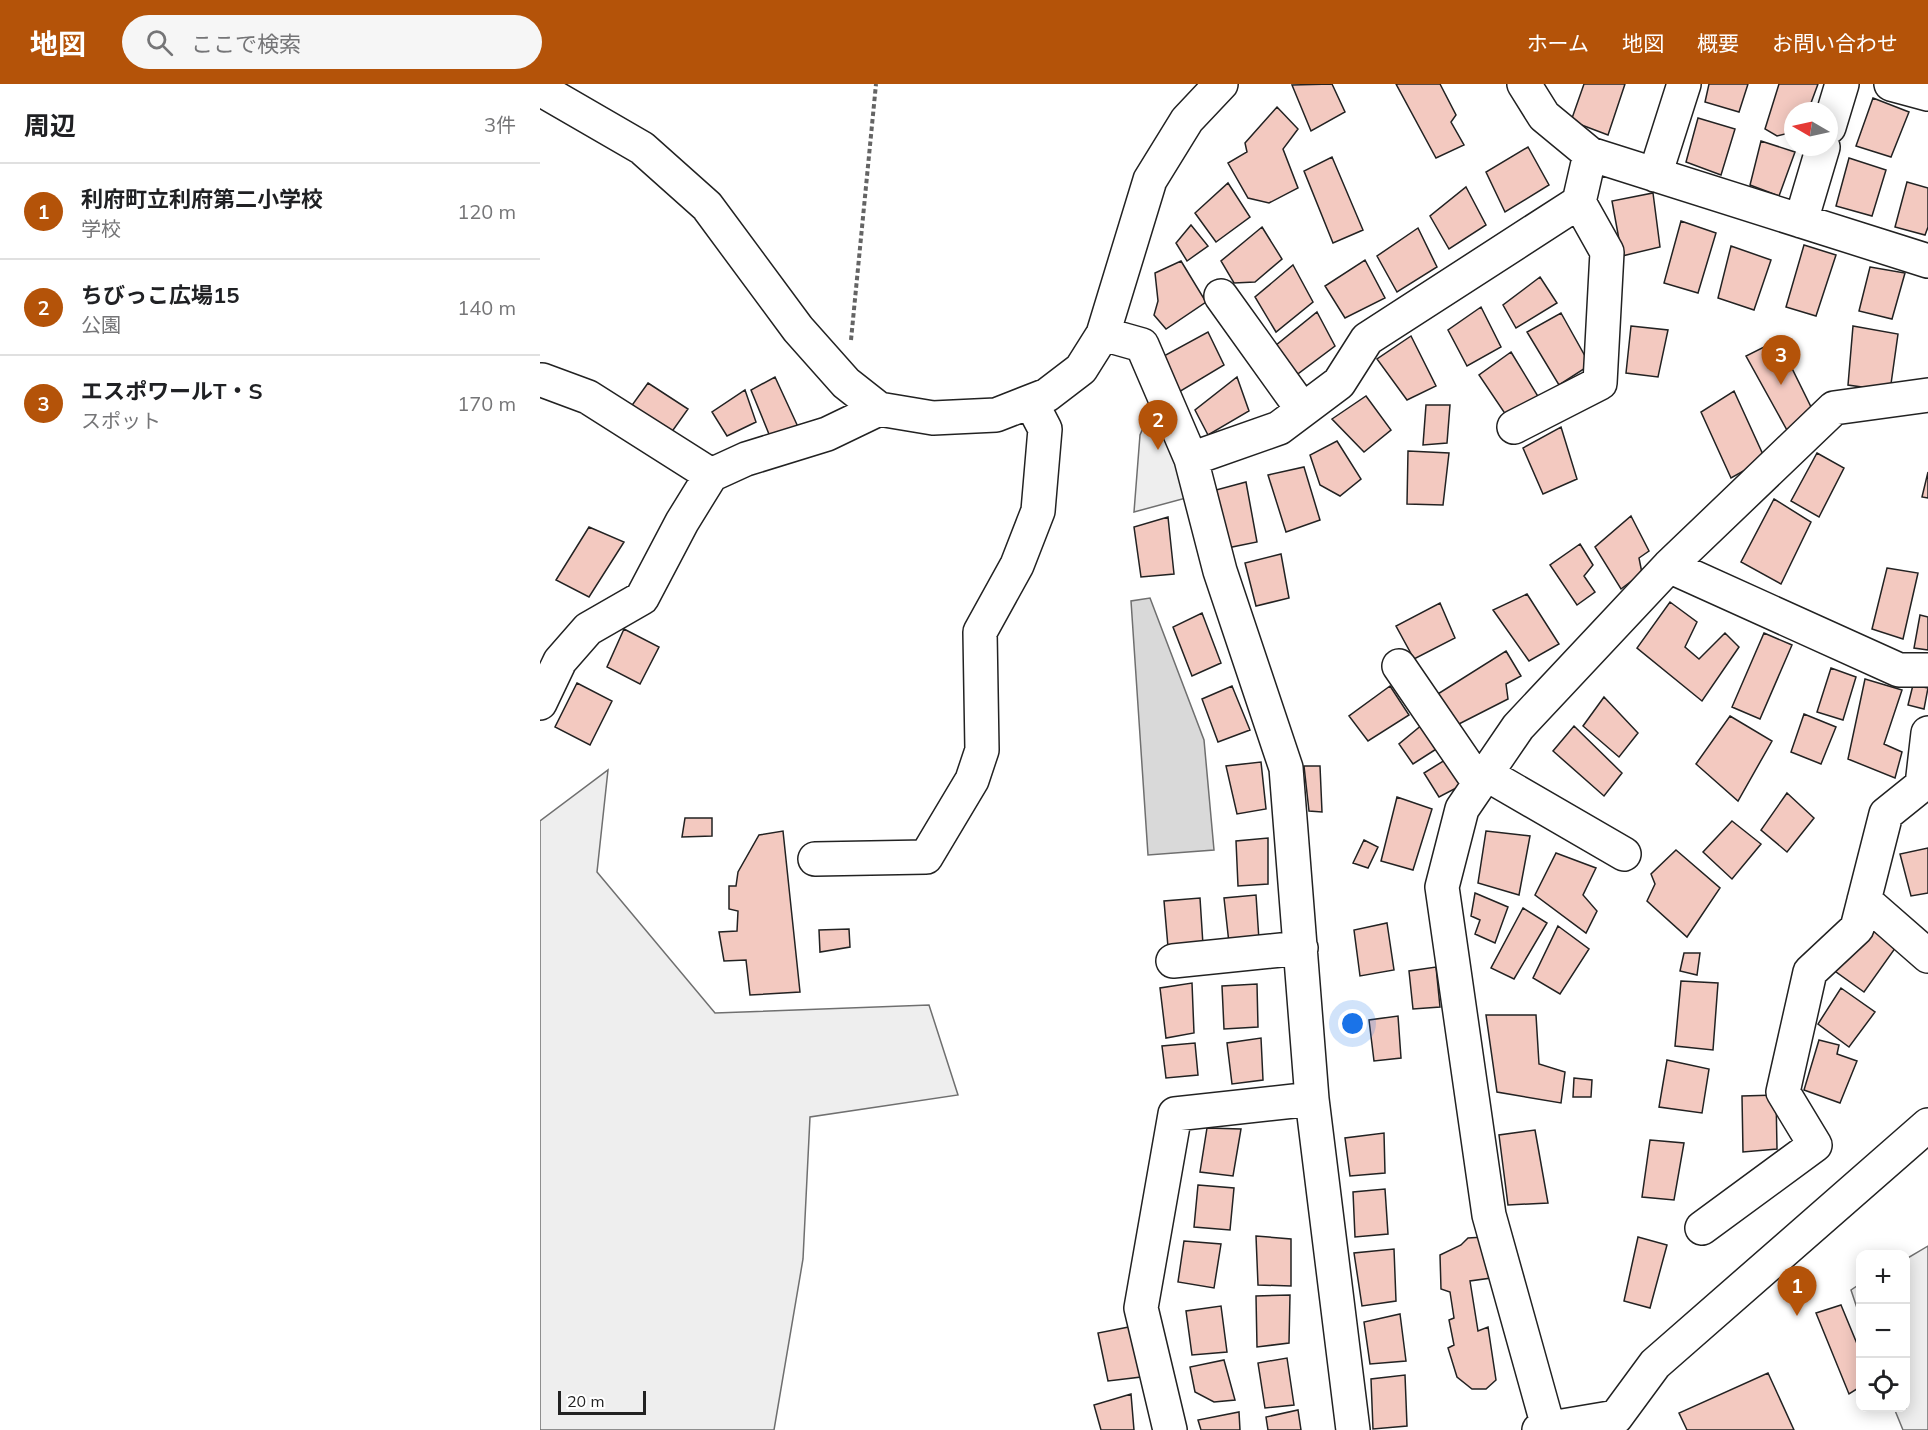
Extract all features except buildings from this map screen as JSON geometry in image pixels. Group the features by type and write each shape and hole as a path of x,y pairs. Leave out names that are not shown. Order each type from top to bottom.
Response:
{"street":[{"path":"540,89 642,148 707,206 798,328 846,383 879,409 933,418 996,415 1047,396 1081,369 1103,334 1150,180 1187,120 1221,84"},
{"path":"1524,84 1544,116 1590,154 1928,261"},
{"path":"1656,175 1684,84"},
{"path":"1837,102 1842,84"},
{"path":"1891,84 1928,94"},
{"path":"1514,426 1600,383 1607,252 1579,202 1590,154"},
{"path":"1801,221 1820,156"},
{"path":"1191,459 1279,428 1339,383 1367,339 1579,202"},
{"path":"1221,296 1302,410"},
{"path":"1103,334 1142,345 1191,459 1220,571 1286,768 1312,1099 1353,1430"},
{"path":"542,380 588,397 711,475"},
{"path":"1928,395 1834,408 1669,566 1518,727 1462,808 1442,887 1489,1215 1546,1429 1616,1417 1655,1364 1928,1125"},
{"path":"815,859 926,857 972,780 982,750 980,632 1017,565 1038,511 1045,429 1031,402"},
{"path":"540,703 550,655 642,598 682,522 711,475 746,459 827,434 879,409"},
{"path":"1669,566 1899,670 1928,670"},
{"path":"1399,666 1483,779 1624,854"},
{"path":"1702,1228 1815,1145 1783,1092 1810,972 1857,928 1886,814 1922,785 1928,733"},
{"path":"1864,900 1928,956"},
{"path":"1173,961 1301,948"},
{"path":"1170,1430 1141,1308 1175,1114 1312,1099"}],"path":[{"path":"846,383 876,84"}],"shaded area":[{"path":"1154,403 1162,404 1186,498 1134,512 1140,435"},
{"path":"1150,598 1204,740 1214,850 1148,855 1131,601"},
{"path":"608,770 597,872 715,1013 929,1005 958,1095 810,1117 803,1259 774,1430 540,1430 540,821"},
{"path":"1928,1246 1928,1430 1903,1430 1896,1412 1910,1412 1910,1257"},
{"path":"1856,1287 1856,1305 1851,1290"}],"place":[{"name":"エスポワールT・S","path":"1781,385"},
{"name":"ちびっこ広場15","path":"1158,450"},
{"name":"利府町立利府第二小学校","path":"1797,1316"}]}
